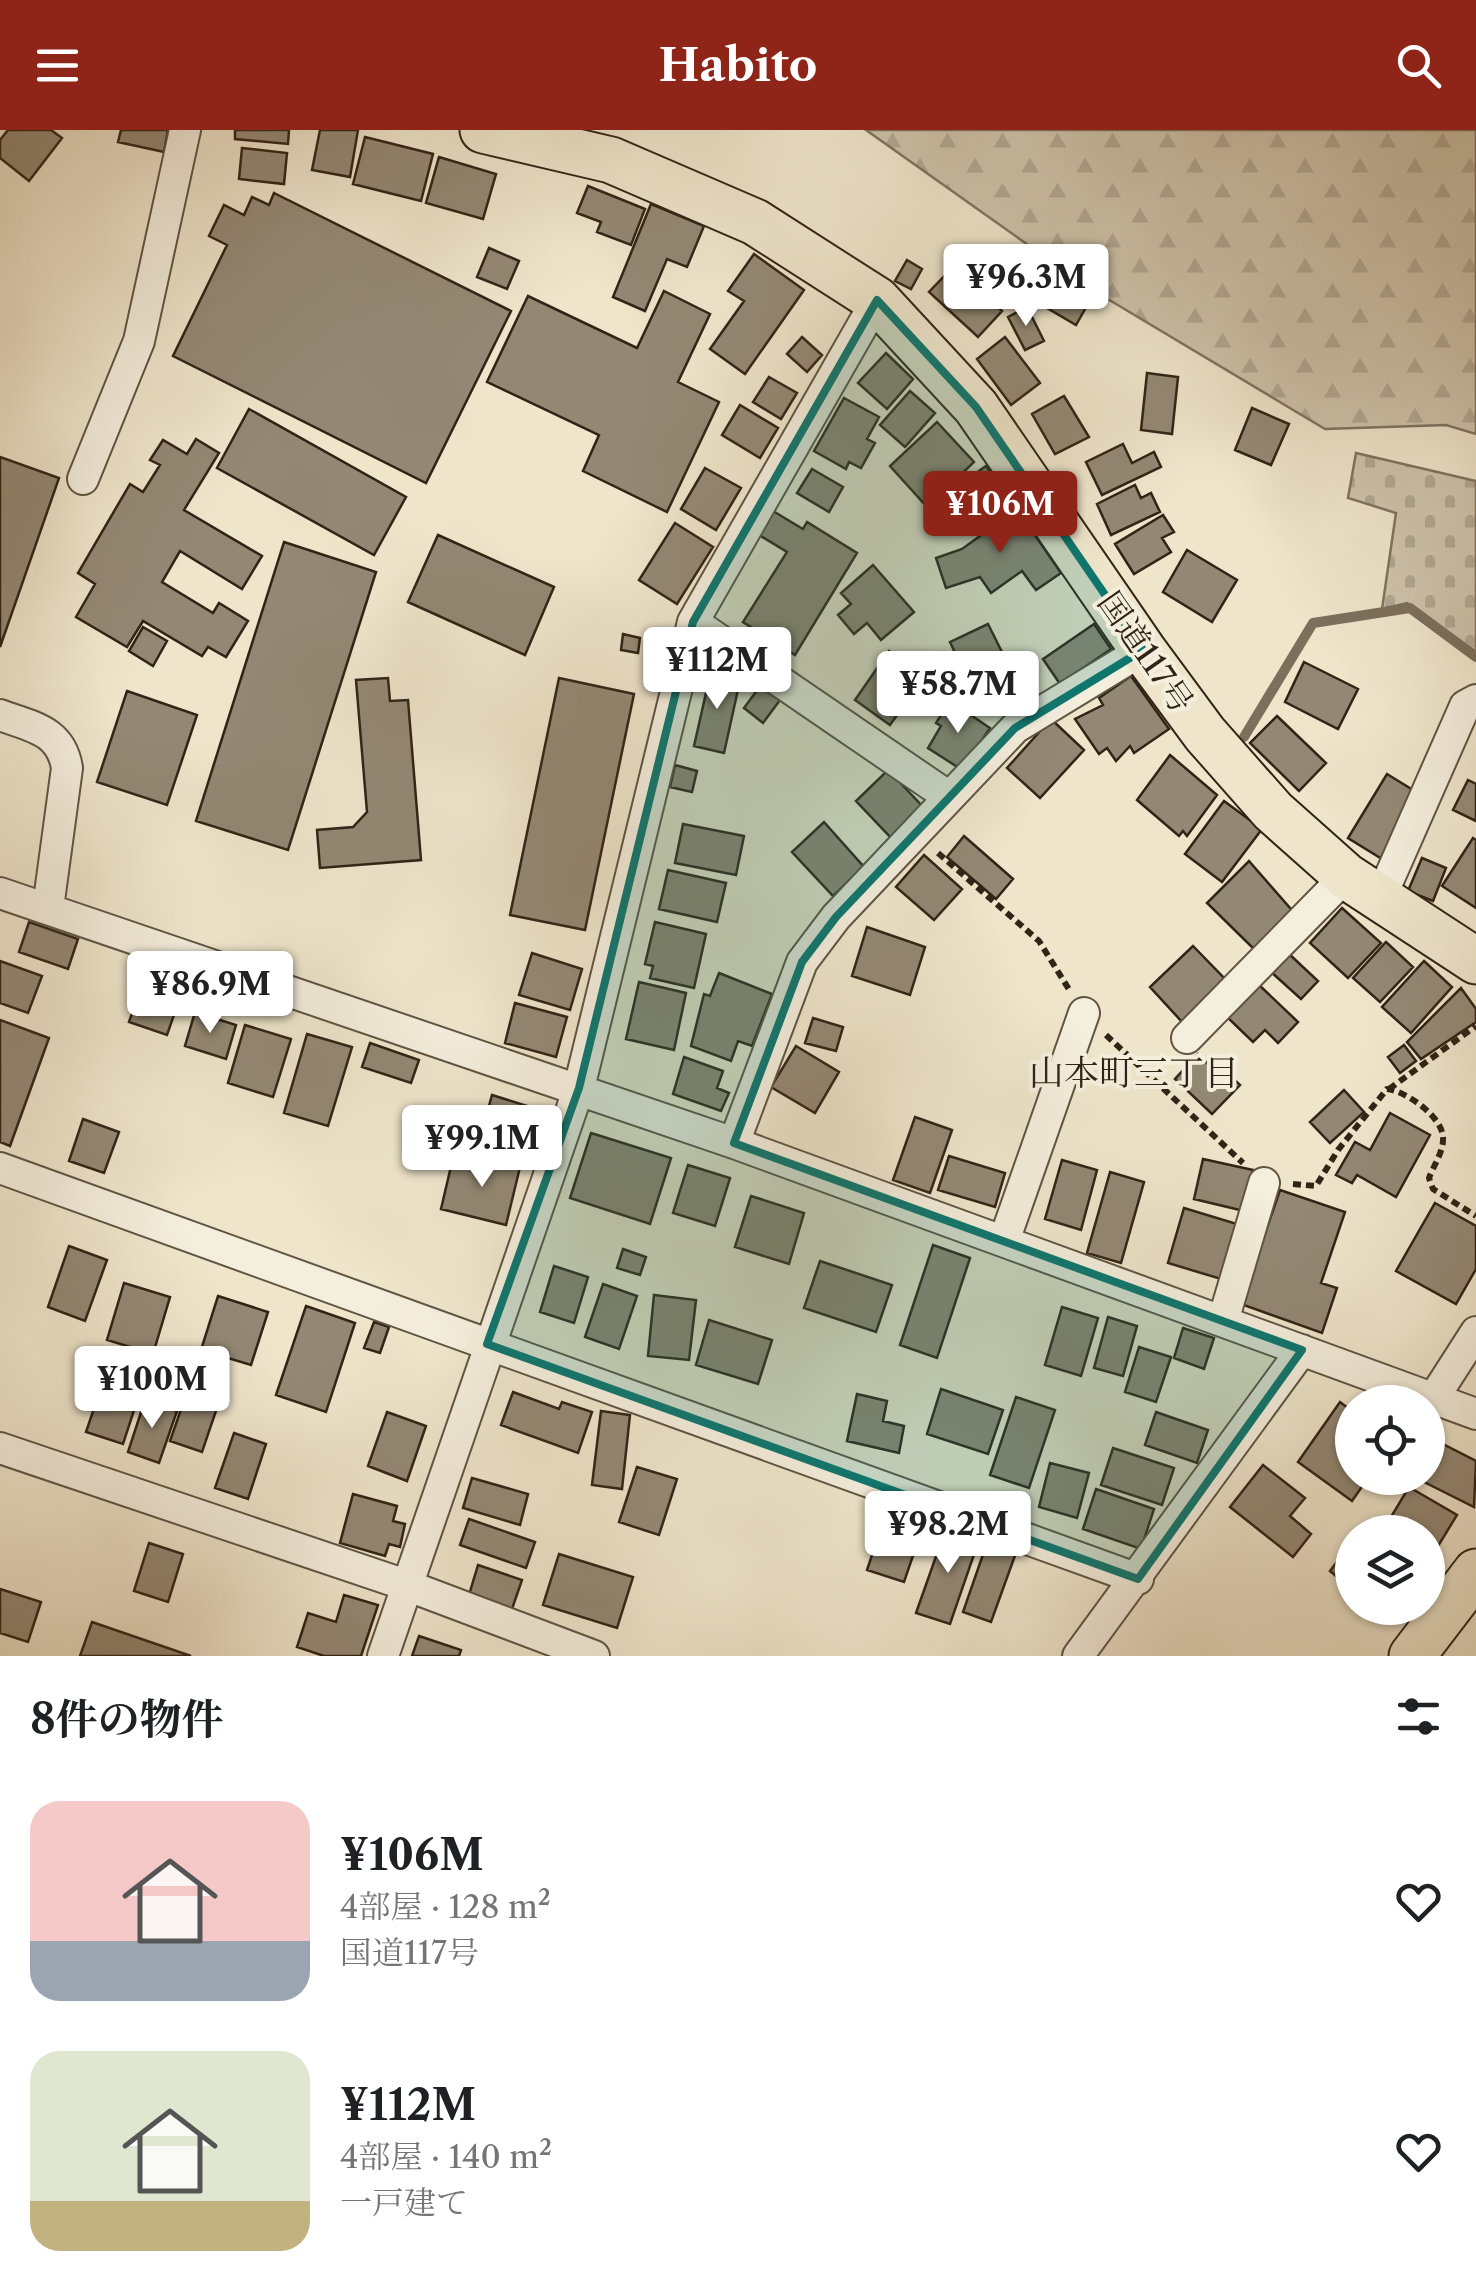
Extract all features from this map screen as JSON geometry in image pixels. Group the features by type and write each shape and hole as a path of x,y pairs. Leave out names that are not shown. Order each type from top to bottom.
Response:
{"highway":[{"name":"国道117号","path":"482,130 611,160 755,222 878,300 976,407 1143,650 1205,734 1273,811 1363,887 1476,961"},
{"path":"1412,1656 1476,1572"}],"street":[{"path":"83,479 138,341 185,130"},
{"path":"382,1656 487,1344 579,1088 693,622 878,300"},
{"path":"693,622 949,797"},
{"path":"734,1143 802,962 836,918 1015,728 1143,650"},
{"path":"1188,1038 1363,887 1465,706 1476,700"},
{"path":"0,715 54,735 64,749 67,768 48,908"},
{"path":"0,892 579,1088 1396,1385"},
{"path":"1004,1242 1084,1013"},
{"path":"0,1168 1138,1579"},
{"path":"1222,1321 1264,1183"},
{"path":"1442,1385 1476,1332"},
{"path":"1078,1656 1302,1350"},
{"path":"1445,1403 1476,1414"},
{"path":"0,1448 406,1585 594,1656"}],"path":[{"path":"915,833 1039,941 1084,1013 1264,1183 1316,1186 1388,1089 1476,1026"},
{"path":"1388,1089 1400,1090 1440,1124 1444,1141 1428,1178 1433,1189 1476,1216"}],"highlighted area":[{"path":"877,300 976,407 1143,650 1015,728 836,917 802,962 734,1143 1302,1350 1138,1579 487,1344 579,1088 693,622"}],"green space":[{"path":"866,130 1476,130 1476,434 1446,425 1325,429 1086,286"},
{"path":"1356,453 1476,481 1476,652 1407,603 1382,609 1396,513 1348,498"}],"building":[{"path":"8,130 51,130 62,138 29,181 0,158 0,140"},
{"path":"121,130 168,130 164,152 118,142"},
{"path":"235,130 289,130 288,144 235,139"},
{"path":"320,130 358,130 350,177 312,170"},
{"path":"365,137 433,154 421,201 353,184"},
{"path":"242,148 287,153 284,184 239,179"},
{"path":"439,157 496,174 483,219 426,203"},
{"path":"588,186 645,209 631,245 597,232 601,222 577,213"},
{"path":"274,193 511,311 426,483 173,356 227,245 209,236 224,205 244,215 252,197 269,205"},
{"path":"651,204 704,226 687,267 667,259 645,311 613,297"},
{"path":"489,248 519,261 507,289 477,277"},
{"path":"754,254 804,290 745,374 710,349 744,301 728,291"},
{"path":"907,260 922,269 911,289 895,281"},
{"path":"1042,265 1093,295 1076,325 1025,295"},
{"path":"954,266 1002,311 978,337 929,292"},
{"path":"664,291 710,314 678,382 719,402 667,512 583,471 599,435 487,382 528,296 637,348"},
{"path":"1027,307 1044,341 1025,350 1008,317"},
{"path":"802,337 822,355 807,372 787,354"},
{"path":"1005,337 1040,383 1011,405 977,359"},
{"path":"886,353 913,379 887,409 858,383"},
{"path":"1147,373 1178,377 1172,434 1141,430"},
{"path":"769,377 797,393 781,419 753,402"},
{"path":"910,391 935,413 905,447 880,425"},
{"path":"1064,396 1089,437 1055,454 1032,414"},
{"path":"844,398 879,417 867,439 875,443 861,468 849,462 846,469 814,451"},
{"path":"740,405 778,428 760,458 722,435"},
{"path":"1252,408 1289,424 1271,465 1235,450"},
{"path":"249,409 406,497 374,555 217,468"},
{"path":"937,422 974,462 927,507 890,466"},
{"path":"196,439 219,453 184,510 262,556 242,589 180,551 162,582 213,613 219,603 248,621 226,657 208,647 202,656 143,621 127,647 76,617 95,584 78,573 130,484 143,492 160,465 150,460 163,440 187,454"},
{"path":"1123,444 1132,463 1154,452 1161,467 1102,495 1086,462"},
{"path":"0,457 59,478 0,647"},
{"path":"986,466 1011,502 970,531 958,514 963,510 956,499 968,491 962,483"},
{"path":"705,468 741,488 716,530 681,509"},
{"path":"812,469 843,487 829,512 797,493"},
{"path":"1135,485 1141,498 1151,493 1160,512 1111,535 1097,504"},
{"path":"1015,506 1061,573 1036,590 1022,571 991,593 980,577 946,588 936,558 962,549 980,536 977,532"},
{"path":"773,511 803,529 807,522 857,553 795,655 743,622 787,552 759,535"},
{"path":"1163,515 1174,532 1162,538 1171,552 1134,574 1115,544"},
{"path":"675,523 713,547 677,604 639,580"},
{"path":"438,535 554,587 525,655 408,602"},
{"path":"284,542 376,572 288,850 196,821"},
{"path":"1187,550 1237,580 1212,622 1163,592"},
{"path":"873,565 914,612 881,640 867,623 854,634 838,615 851,604 841,593"},
{"path":"988,624 1022,692 983,711 950,642"},
{"path":"1094,624 1111,649 1060,684 1043,659"},
{"path":"143,627 167,641 153,666 129,651"},
{"path":"623,634 640,638 638,653 621,650"},
{"path":"889,651 925,676 890,725 855,700"},
{"path":"713,662 725,665 721,681 739,685 724,753 694,746"},
{"path":"1304,662 1358,689 1338,729 1285,702"},
{"path":"1131,676 1169,729 1134,753 1130,746 1116,761 1107,748 1099,754 1075,719 1103,705 1099,698"},
{"path":"388,678 390,701 408,700 421,860 320,868 317,830 353,827 367,812 356,680"},
{"path":"559,678 634,694 585,930 510,915"},
{"path":"764,681 783,696 763,723 744,708"},
{"path":"127,691 197,715 167,805 97,782"},
{"path":"950,701 990,728 962,770 928,748 941,726 936,723"},
{"path":"1277,716 1326,763 1299,791 1250,743"},
{"path":"1051,719 1084,750 1040,798 1007,768"},
{"path":"1170,755 1217,795 1187,836 1183,831 1179,836 1137,800"},
{"path":"675,765 697,771 692,792 670,787"},
{"path":"888,770 926,810 894,841 856,801"},
{"path":"1387,774 1421,795 1382,859 1348,838"},
{"path":"1468,780 1476,784 1476,821 1453,810"},
{"path":"1224,801 1262,829 1222,882 1185,854"},
{"path":"824,822 864,867 833,896 792,852"},
{"path":"683,824 744,836 736,875 675,863"},
{"path":"964,836 1013,879 996,899 947,857"},
{"path":"1473,838 1476,840 1476,908 1442,886"},
{"path":"924,855 962,889 934,920 896,887"},
{"path":"1422,858 1446,868 1433,901 1408,891"},
{"path":"1249,861 1297,916 1259,954 1207,903"},
{"path":"668,870 726,883 717,922 659,909"},
{"path":"1342,908 1381,943 1348,978 1310,943"},
{"path":"29,922 78,939 68,969 19,952"},
{"path":"655,922 706,934 694,988 650,978 653,966 645,964"},
{"path":"867,927 925,947 910,995 852,976"},
{"path":"1386,942 1413,967 1380,1002 1353,978"},
{"path":"1193,946 1227,981 1183,1023 1150,987"},
{"path":"1287,952 1318,981 1301,999 1270,971"},
{"path":"532,953 582,969 570,1010 519,995"},
{"path":"0,961 42,976 28,1013 0,1003"},
{"path":"1424,961 1452,987 1411,1033 1382,1007"},
{"path":"146,973 184,986 167,1035 129,1022"},
{"path":"719,973 772,994 752,1046 738,1041 731,1061 691,1046 704,994 710,996"},
{"path":"639,982 686,993 674,1050 626,1039"},
{"path":"1258,984 1298,1022 1278,1043 1265,1030 1253,1042 1227,1017"},
{"path":"1461,988 1476,1009 1476,1022 1421,1059 1407,1042"},
{"path":"515,1003 567,1017 556,1057 505,1043"},
{"path":"195,1012 236,1025 226,1059 185,1046"},
{"path":"813,1018 843,1027 836,1051 805,1043"},
{"path":"0,1020 49,1038 10,1146 0,1142"},
{"path":"245,1025 291,1039 273,1097 228,1083"},
{"path":"307,1034 352,1047 328,1126 284,1113"},
{"path":"370,1043 419,1060 411,1083 362,1067"},
{"path":"1404,1045 1416,1061 1400,1073 1388,1057"},
{"path":"796,1046 839,1072 815,1113 771,1087"},
{"path":"1198,1054 1212,1068 1217,1063 1240,1085 1212,1114 1175,1079"},
{"path":"684,1057 723,1071 717,1088 729,1093 721,1111 673,1094"},
{"path":"1344,1090 1364,1112 1330,1143 1310,1122"},
{"path":"492,1095 537,1109 524,1151 480,1138"},
{"path":"1390,1113 1430,1135 1396,1197 1357,1175 1352,1183 1336,1175 1355,1142 1370,1150"},
{"path":"915,1117 952,1130 930,1193 893,1180"},
{"path":"83,1119 119,1132 104,1173 69,1161"},
{"path":"591,1133 671,1158 650,1224 570,1198"},
{"path":"492,1156 521,1163 506,1225 441,1209 452,1162 489,1171"},
{"path":"949,1156 1005,1173 995,1207 938,1190"},
{"path":"1203,1159 1253,1170 1244,1211 1194,1199"},
{"path":"1062,1160 1097,1170 1081,1230 1045,1219"},
{"path":"688,1165 730,1178 715,1226 673,1213"},
{"path":"1110,1172 1144,1182 1121,1263 1087,1253"},
{"path":"1280,1190 1345,1212 1321,1283 1337,1288 1322,1333 1241,1304"},
{"path":"751,1196 804,1213 789,1264 735,1247"},
{"path":"1435,1203 1476,1226 1476,1269 1456,1304 1396,1271"},
{"path":"1184,1208 1237,1224 1221,1279 1168,1263"},
{"path":"933,1245 970,1258 937,1358 900,1345"},
{"path":"69,1246 107,1260 85,1321 48,1307"},
{"path":"623,1249 646,1257 640,1275 617,1268"},
{"path":"820,1261 892,1285 876,1332 804,1308"},
{"path":"554,1266 588,1277 574,1323 540,1312"},
{"path":"124,1283 170,1297 153,1354 107,1340"},
{"path":"603,1284 637,1296 619,1349 585,1337"},
{"path":"654,1295 696,1300 689,1360 648,1356"},
{"path":"218,1296 268,1312 251,1365 201,1350"},
{"path":"306,1306 355,1323 326,1412 276,1395"},
{"path":"1062,1307 1098,1318 1081,1376 1045,1365"},
{"path":"1108,1317 1137,1326 1123,1376 1094,1368"},
{"path":"709,1320 772,1340 758,1384 696,1365"},
{"path":"374,1322 389,1327 380,1353 364,1348"},
{"path":"1183,1328 1214,1338 1204,1369 1174,1358"},
{"path":"1139,1347 1171,1357 1156,1402 1125,1392"},
{"path":"105,1376 141,1389 123,1444 86,1432"},
{"path":"941,1389 1003,1410 988,1454 927,1434"},
{"path":"187,1392 219,1402 202,1452 170,1441"},
{"path":"513,1392 559,1409 562,1402 592,1412 578,1453 501,1425"},
{"path":"857,1394 887,1401 883,1421 904,1426 899,1453 847,1441"},
{"path":"1016,1397 1055,1410 1029,1488 990,1475"},
{"path":"145,1400 177,1411 159,1463 128,1452"},
{"path":"1335,1409 1335,1489 1298,1462"},
{"path":"601,1411 630,1415 622,1489 592,1485"},
{"path":"387,1412 426,1426 407,1481 368,1466"},
{"path":"1156,1412 1208,1430 1197,1463 1145,1445"},
{"path":"234,1433 266,1444 248,1499 215,1488"},
{"path":"1445,1445 1476,1461 1474,1507 1445,1492"},
{"path":"1113,1448 1174,1468 1162,1505 1101,1485"},
{"path":"1050,1463 1089,1473 1077,1518 1039,1507"},
{"path":"1263,1465 1305,1498 1290,1516 1311,1534 1293,1557 1230,1507"},
{"path":"637,1467 677,1479 659,1535 619,1522"},
{"path":"472,1478 528,1494 520,1525 463,1508"},
{"path":"1096,1489 1154,1509 1141,1549 1083,1529"},
{"path":"353,1494 397,1506 393,1521 405,1524 400,1547 389,1544 385,1556 340,1543"},
{"path":"1404,1495 1423,1495 1457,1515 1445,1535 1445,1515 1392,1515"},
{"path":"469,1519 535,1542 526,1568 460,1545"},
{"path":"946,1528 979,1540 950,1624 916,1613"},
{"path":"880,1531 917,1544 904,1582 867,1570"},
{"path":"988,1540 1017,1550 991,1622 963,1612"},
{"path":"149,1543 183,1554 168,1602 134,1591"},
{"path":"559,1554 633,1577 617,1628 543,1605"},
{"path":"478,1565 522,1580 512,1609 469,1595"},
{"path":"0,1589 41,1602 28,1642 0,1633"},
{"path":"344,1595 378,1605 361,1656 324,1656 297,1647 308,1613 336,1622"},
{"path":"92,1622 191,1656 80,1656"},
{"path":"419,1636 461,1650 459,1656 412,1656"}],"waterway":[{"path":"1244,737 1313,623 1410,608 1476,657"}],"district":[{"name":"山本町三丁目","path":"1134,1072"}]}
